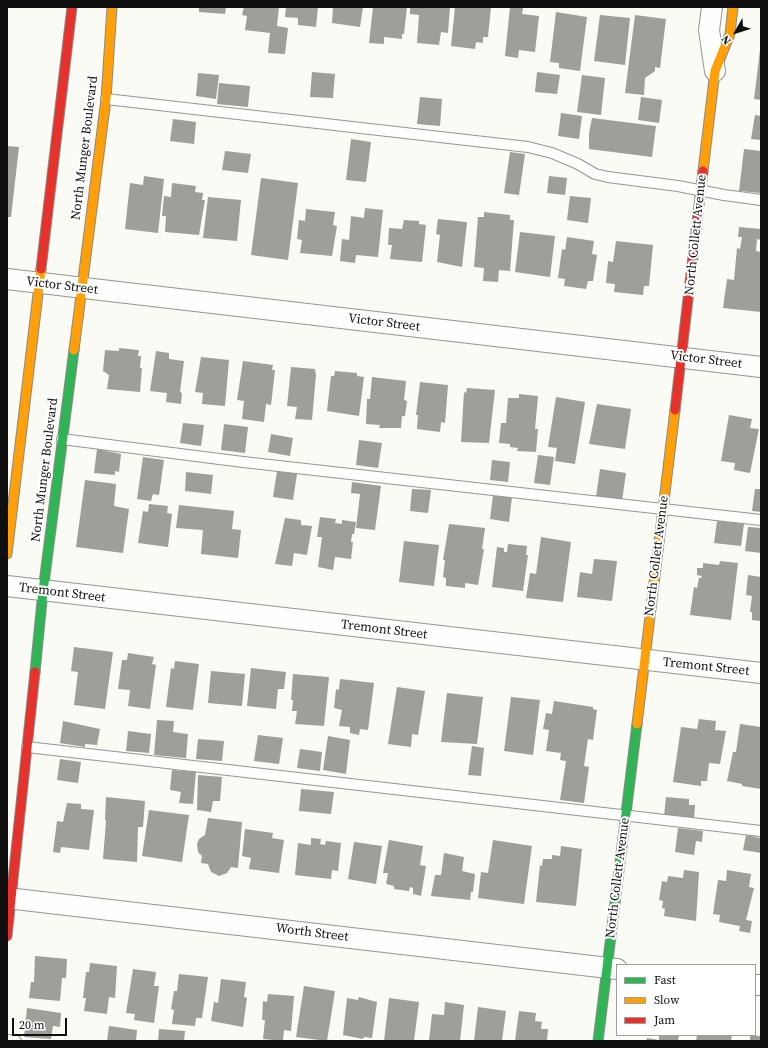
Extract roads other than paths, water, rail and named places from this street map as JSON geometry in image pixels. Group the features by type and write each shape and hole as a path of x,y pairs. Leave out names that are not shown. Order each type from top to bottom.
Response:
{"main road":[{"path":"7,554 72,7"},
{"name":"North Munger Boulevard","path":"7,936 9,899 27,747 43,591 106,99 112,7"},
{"name":"North Collett Avenue","path":"598,1041 612,968 626,815 682,358 715,71 730,34 733,7"}],"street":[{"name":"North Collett Avenue","path":"712,7 709,30 715,71"},
{"name":"Victor Street","path":"7,279 761,367"},
{"name":"Tremont Street","path":"7,586 761,673"},
{"name":"Worth Street","path":"9,899 612,968"}],"lane":[{"path":"106,99 528,147 552,153 578,164 595,174 608,177 678,186 761,200"},
{"path":"62,439 243,462 761,520"},
{"path":"27,747 761,831"},
{"path":"7,1040 16,1041"}]}
